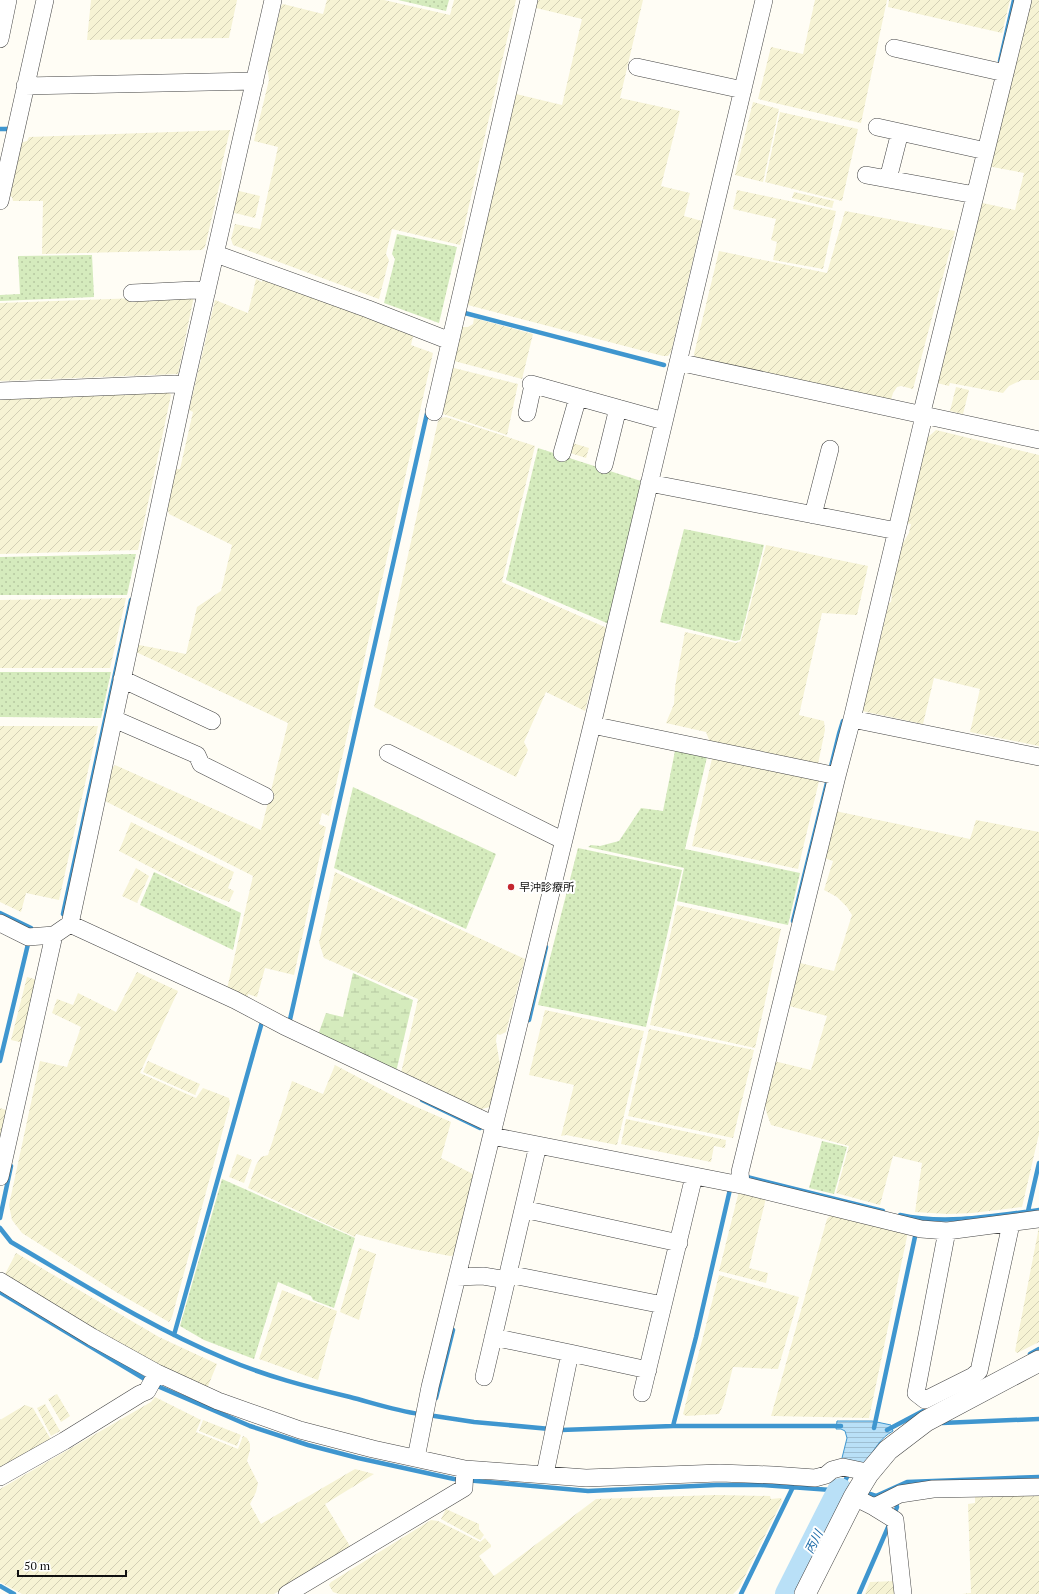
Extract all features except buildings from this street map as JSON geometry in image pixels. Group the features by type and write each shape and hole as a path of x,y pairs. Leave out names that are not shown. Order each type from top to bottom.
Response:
{"street":[{"path":"0,39 8,0"},
{"path":"0,202 8,135 25,86 45,0"},
{"path":"0,923 28,937 54,935 70,924 114,719 181,385 202,291 216,254 251,81 273,0"},
{"path":"434,412 445,340 457,311 528,0"},
{"path":"416,1458 457,1277 496,1134 564,839 596,726 654,484 664,421 683,364 764,0"},
{"path":"737,1181 831,775 852,719 892,530 924,400 999,72 1023,0"},
{"path":"894,48 999,72"},
{"path":"637,67 743,90"},
{"path":"25,86 251,81"},
{"path":"876,127 981,150"},
{"path":"888,179 900,132"},
{"path":"866,175 970,195"},
{"path":"216,254 445,340"},
{"path":"132,293 202,291"},
{"path":"683,364 920,417 1039,440"},
{"path":"0,391 181,385"},
{"path":"527,413 532,385 664,421"},
{"path":"562,453 578,397"},
{"path":"604,465 618,408"},
{"path":"813,514 830,449"},
{"path":"654,484 892,530"},
{"path":"122,679 212,721"},
{"path":"114,719 197,755 201,764 265,796"},
{"path":"852,719 1039,757"},
{"path":"596,726 831,775"},
{"path":"388,753 556,837 564,839"},
{"path":"70,924 235,1000 496,1134 538,1145 694,1176 737,1181 916,1228 947,1231 1011,1224 1038,1213"},
{"path":"0,1177 54,935"},
{"path":"484,1377 538,1145"},
{"path":"642,1393 694,1176"},
{"path":"523,1209 678,1243"},
{"path":"0,1281 92,1336 153,1380 218,1400 275,1422 338,1441 416,1458 464,1476 545,1474 586,1478 720,1473 814,1478 826,1475 832,1470 857,1471 926,1421 943,1402 979,1371 1011,1224"},
{"path":"947,1231 916,1393 925,1400 943,1402 1039,1361"},
{"path":"457,1277 507,1277 664,1305"},
{"path":"493,1337 648,1370"},
{"path":"545,1474 570,1353"},
{"path":"0,1478 101,1419 140,1394 147,1392 153,1380"},
{"path":"805,1594 854,1497 857,1471"},
{"path":"287,1594 464,1488 464,1476"},
{"path":"874,1508 895,1497 933,1489 1039,1486"},
{"path":"854,1497 893,1518 897,1525 903,1594"}],"shaded area":[{"path":"91,0 237,0 229,38 87,40"},
{"path":"327,0 384,0 450,15 454,0 516,0 460,245 392,229 386,254 389,260 379,299 233,245 231,239 235,224 260,229 278,147 254,141 269,80 267,65 281,6 283,4 323,14"},
{"path":"533,0 643,0 620,98 680,111 661,186 690,193 684,216 702,221 671,352 668,356 663,356 464,304 512,93 562,105 582,19 532,7"},
{"path":"815,0 887,0 861,123 758,99 771,47 803,54"},
{"path":"889,0 1010,0 1002,33 888,7"},
{"path":"1029,0 1039,0 1039,380 1022,380 1009,386 1003,393 950,383 949,386 937,383 978,202 1015,210 1024,173 987,166"},
{"path":"753,102 779,109 763,182 735,175"},
{"path":"780,112 858,129 842,201 765,182"},
{"path":"230,130 221,168 222,174 205,247 202,250 42,254 43,201 13,201 12,197 7,195 20,143 27,141 29,137"},
{"path":"235,190 260,196 255,218 231,212"},
{"path":"737,190 836,211 823,269 773,260 777,242 771,240 776,219 733,209"},
{"path":"794,192 834,201 832,208 792,198"},
{"path":"845,211 955,231 913,389 901,386 897,387 893,393 890,403 804,384 804,381 786,376 784,380 696,360 694,354 719,251 827,273"},
{"path":"263,278 414,332 411,345 433,353 329,816 322,813 319,824 326,827 294,975 265,968 257,997 248,994 247,1000 227,989 253,876 105,801 105,790 109,772 115,765 261,830 288,723 136,652 136,648 139,645 186,654 197,607 221,591 232,545 169,514 167,507 176,469 180,469 193,412 189,410 215,300 248,313 256,279 262,282"},
{"path":"194,296 178,374 0,381 0,303"},
{"path":"474,318 533,334 522,379 454,361 460,327 468,327 473,324"},
{"path":"450,367 518,384 507,435 437,412"},
{"path":"956,387 969,390 963,414 950,411"},
{"path":"168,392 171,395 138,550 0,554 0,398"},
{"path":"446,417 535,446 502,582 607,628 585,711 546,692 524,742 528,750 516,777 374,707 438,421 441,418"},
{"path":"936,430 1039,455 1039,746 970,732 980,689 934,678 923,724 862,711 889,603 891,602 892,596 889,587 901,546 909,533 911,524 906,523 927,438"},
{"path":"569,442 589,448 586,458 567,452"},
{"path":"766,545 868,566 857,615 822,613 799,715 824,721 825,730 818,764 711,745 706,732 666,723 674,704 675,687 685,632 736,643 741,641"},
{"path":"126,598 110,668 0,668 0,600"},
{"path":"0,726 98,726 59,900 26,893 21,912 0,902"},
{"path":"713,754 820,777 798,869 692,846"},
{"path":"835,811 970,839 976,820 1039,832 1039,1134 1022,1207 972,1213 948,1214 915,1212 922,1163 893,1156 880,1205 836,1193 849,1146 771,1125 764,1101 774,1061 811,1070 827,1016 789,1006 800,963 834,971 852,915 847,907 837,897 824,890 833,861 824,858"},
{"path":"131,822 234,872 228,888 234,891 229,902 189,887 119,851"},
{"path":"136,868 149,876 137,903 122,896"},
{"path":"335,872 525,959 506,1032 500,1035 497,1034 496,1041 500,1065 490,1107 477,1110 401,1073 418,999 324,958 319,942"},
{"path":"677,905 781,929 755,1048 650,1025"},
{"path":"137,972 178,991 140,1073 196,1098 203,1088 229,1098 230,1104 172,1317 169,1322 116,1292 22,1233 12,1220 9,1205 40,1061 67,1067 81,1027 52,1013 57,999 73,1005 78,993 116,1012"},
{"path":"27,977 38,980 24,1043 11,1040"},
{"path":"545,1010 644,1031 617,1145 566,1135 561,1136 574,1085 529,1075"},
{"path":"649,1029 754,1050 733,1138 628,1116"},
{"path":"148,1061 200,1084 195,1095 143,1072"},
{"path":"335,1065 403,1101 451,1122 441,1158 473,1174 475,1178 456,1255 450,1256 413,1249 356,1234 355,1237 248,1188 256,1165 261,1157 268,1155 292,1081 323,1094"},
{"path":"0,1108 9,1111 0,1153"},
{"path":"626,1119 726,1140 725,1148 714,1146 711,1162 621,1144"},
{"path":"237,1154 252,1160 244,1183 229,1177"},
{"path":"739,1191 766,1198 749,1268 768,1273 766,1283 719,1271"},
{"path":"833,1213 908,1232 869,1418 771,1416 827,1219"},
{"path":"1039,1227 1039,1342 1017,1353 1015,1351"},
{"path":"359,1248 376,1254 359,1320 340,1312"},
{"path":"16,1253 159,1337 217,1364 206,1391 3,1278"},
{"path":"719,1275 799,1297 778,1369 733,1367 723,1405 719,1414 686,1416 683,1414"},
{"path":"282,1290 337,1311 318,1380 259,1359"},
{"path":"57,1394 70,1416 61,1422 48,1399"},
{"path":"155,1397 201,1420 196,1432 238,1449 243,1436 247,1438 250,1444 250,1450 247,1461 258,1483 256,1492 250,1504 261,1524 355,1469 374,1474 325,1504 351,1548 274,1594 22,1594 0,1582 0,1489 151,1402"},
{"path":"45,1404 60,1431 51,1436 37,1408"},
{"path":"25,1405 33,1408 50,1438 50,1442 0,1474 0,1420"},
{"path":"203,1420 241,1435 237,1446 199,1431"},
{"path":"1039,1493 1039,1594 962,1594 971,1593 968,1504 975,1503 975,1495"},
{"path":"716,1495 770,1496 771,1499 781,1498 782,1501 739,1588 733,1594 339,1594 333,1592 329,1585 331,1582 431,1520 438,1521 480,1542 485,1538 491,1547 479,1556 494,1576 596,1499"},
{"path":"446,1509 479,1524 479,1529 484,1535 480,1540 441,1519"},
{"path":"897,1581 898,1594 865,1594 870,1582"}],"green space":[{"path":"398,0 449,0 446,11"},
{"path":"397,234 457,247 439,323 384,303 395,259 392,254"},
{"path":"92,255 94,297 0,301 0,295 20,294 18,256"},
{"path":"538,448 644,482 609,624 506,580"},
{"path":"684,529 764,545 740,640 735,641 660,622"},
{"path":"136,554 127,595 0,595 0,557"},
{"path":"0,672 111,672 101,718 0,717"},
{"path":"676,746 708,753 685,849 800,873 788,925 677,901 684,868 588,847 591,845 600,846 619,841 641,808 663,811"},
{"path":"353,787 496,854 466,929 334,868"},
{"path":"578,848 682,870 646,1027 538,1005"},
{"path":"154,872 241,913 233,950 140,905"},
{"path":"353,973 413,1000 396,1072 318,1035 326,1013 343,1017"},
{"path":"822,1141 847,1147 834,1194 809,1188"},
{"path":"222,1179 355,1238 334,1308 313,1300 311,1296 278,1282 254,1359 204,1340 180,1326"}],"water":[{"path":"837,1421 872,1421 891,1425 893,1431 881,1441 866,1463 841,1462 847,1438 845,1431 836,1429"}],"waterway":[{"path":"1000,61 1014,0"},
{"path":"0,129 11,129"},
{"path":"461,312 664,365"},
{"path":"289,1024 428,409"},
{"path":"63,914 131,600"},
{"path":"793,921 843,721"},
{"path":"0,913 31,928"},
{"path":"0,1061 28,944"},
{"path":"529,1020 546,947"},
{"path":"174,1335 262,1022"},
{"path":"422,1100 480,1128"},
{"path":"1028,1211 1039,1163"},
{"path":"0,1218 11,1166"},
{"path":"743,1176 883,1211"},
{"path":"673,1426 696,1337 731,1185"},
{"path":"900,1215 917,1218 952,1219 987,1217 1039,1210"},
{"path":"0,1228 11,1242 90,1289 170,1333 226,1359 287,1381 394,1409 420,1414"},
{"path":"874,1428 916,1232"},
{"path":"0,1292 148,1381"},
{"path":"436,1398 453,1330"},
{"path":"1030,1354 1039,1349"},
{"path":"155,1385 250,1426 308,1445 358,1458 454,1479 588,1491 716,1485 761,1485 845,1491"},
{"path":"887,1430 923,1411"},
{"path":"428,1415 474,1422 561,1430 673,1426 841,1426"},
{"path":"942,1423 1039,1419"},
{"path":"840,1491 849,1473"},
{"path":"870,1494 876,1496 907,1482 1039,1477"},
{"path":"741,1594 793,1487"},
{"name":"丙川","path":"788,1594 840,1491"},
{"path":"894,1515 897,1507 895,1499"},
{"path":"859,1594 889,1525"},
{"path":"0,1586 14,1594"}],"place":[{"name":"早沖診療所","path":"511,887"}]}
